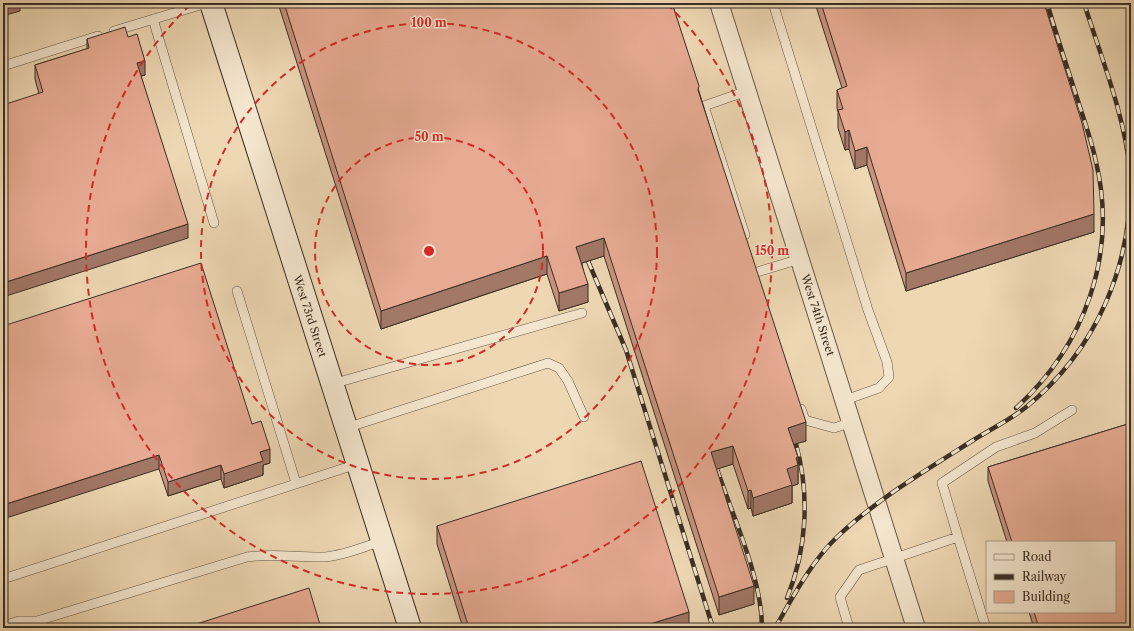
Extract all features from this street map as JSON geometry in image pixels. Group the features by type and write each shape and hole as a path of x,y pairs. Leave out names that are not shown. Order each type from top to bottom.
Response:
{"street":[{"name":"West 73rd Street","path":"211,3 410,628"},
{"name":"West 74th Street","path":"719,3 916,628"}],"lane":[{"path":"3,66 207,3"},
{"path":"773,3 888,369 889,377 879,388 845,400"},
{"path":"153,20 214,223"},
{"path":"747,91 704,106 748,242"},
{"path":"757,272 800,259"},
{"path":"237,291 296,484"},
{"path":"332,384 582,313"},
{"path":"346,428 548,363 559,368 568,381 584,417"},
{"path":"798,398 805,420 834,428 852,422"},
{"path":"986,628 942,483 996,447 1035,433 1072,410"},
{"path":"3,579 357,464"},
{"path":"849,628 840,597 859,570 958,537"},
{"path":"3,626 19,621 37,621 248,557 281,554 324,557 354,550 382,541"}],"building":[{"path":"3,3 15,3 3,7"},
{"path":"284,3 672,3 699,86 698,90 806,422 788,428 798,457 796,458 798,465 787,469 792,485 753,498 751,490 748,491 733,446 711,452 754,586 719,597 604,238 576,247 588,284 559,293 547,256 381,311"},
{"path":"821,3 1044,3 1082,123 1093,170 1094,214 906,273 867,147 855,151 849,130 845,132 838,110 843,109 837,90 847,86"},
{"path":"125,27 128,37 137,34 145,61 137,63 188,224 3,283 3,105 43,92 35,65 89,48 87,39"},
{"path":"201,263 252,424 261,421 270,449 260,452 263,461 224,474 221,465 168,482 159,455 3,505 3,326"},
{"path":"1131,423 1131,628 1039,628 1034,613 1116,613 1116,541 1012,541 988,467"},
{"path":"641,461 689,612 637,628 469,628 437,526"},
{"path":"309,588 321,628 184,628"}],"railway":[{"path":"1016,408 1040,383 1061,356 1077,327 1090,296 1099,264 1102,230 1102,196 1096,162 1047,3"},
{"path":"775,628 819,557 837,537 868,510 902,486 1025,408 1050,385 1072,359 1091,332 1106,302 1118,271 1125,238 1130,205 1130,170 1123,127 1084,3"},
{"path":"588,261 626,350 713,628"},
{"path":"787,598 799,560 804,522 805,502 796,444"},
{"path":"717,469 752,568 761,609 762,628"}]}
